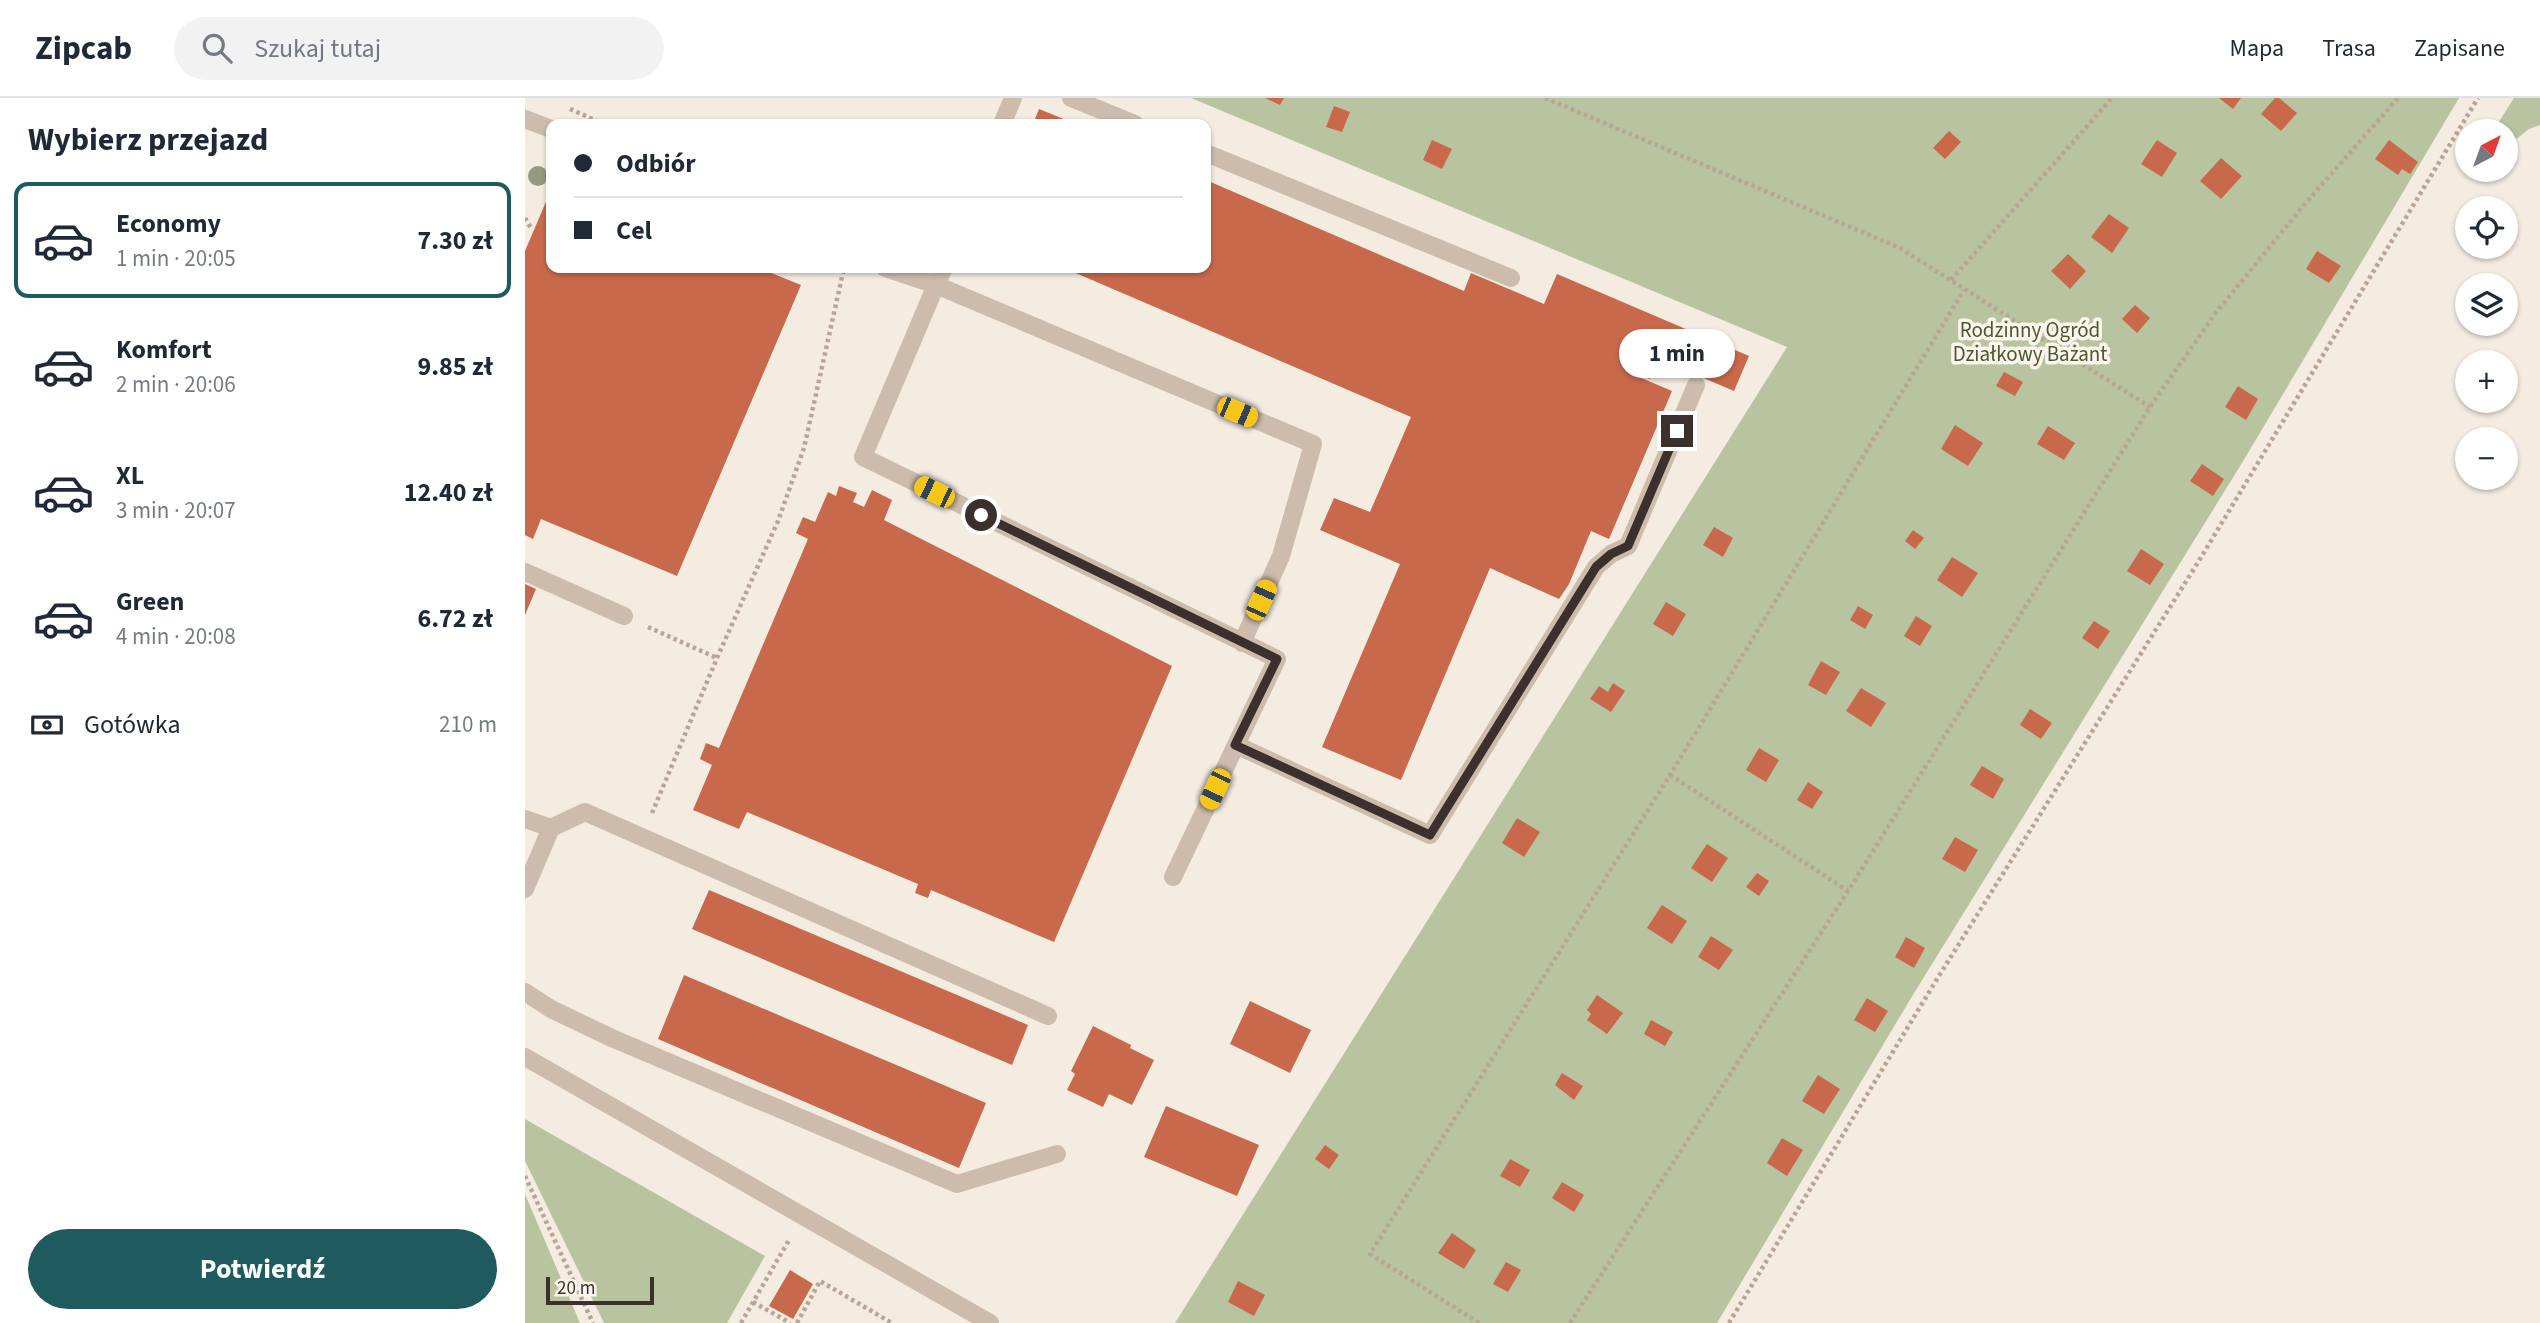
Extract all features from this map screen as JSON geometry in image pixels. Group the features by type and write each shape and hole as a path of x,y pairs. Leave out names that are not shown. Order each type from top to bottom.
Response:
{"lane":[{"path":"1004,119 1013,98"},
{"path":"1071,98 1123,119"},
{"path":"525,118 546,128"},
{"path":"1211,155 1511,278"},
{"path":"900,273 936,285 1313,444 1280,556 1242,643"},
{"path":"942,273 863,457 1277,659 1173,877"},
{"path":"1235,745 1430,835 1596,567 1611,554 1628,546 1696,385"},
{"path":"525,572 624,616"},
{"path":"525,889 551,828 585,812 1048,1016"},
{"path":"525,819 551,828"},
{"path":"525,992 551,1009 614,1038 957,1184 1057,1154"},
{"path":"525,1057 991,1323"}],"path":[{"path":"1545,98 1900,248 2150,407"},
{"path":"1951,280 2112,98"},
{"path":"1570,1323 1848,891 2150,407 2215,314 2303,206 2398,98"},
{"path":"1729,1323 1937,979 2204,552 2478,98"},
{"path":"525,218 531,228"},
{"path":"643,837 717,658 778,521 804,448 843,273"},
{"path":"1479,1323 1370,1254 1670,775 1964,290"},
{"path":"624,616 717,658"},
{"path":"1670,775 1848,891"},
{"path":"525,1176 593,1323"},
{"path":"741,1323 803,1215"},
{"path":"797,1323 820,1281 892,1323"},
{"path":"753,1302 790,1323"}],"green space":[{"name":"Rodzinny Ogród Działkowy Bażant","path":"1191,98 2459,98 2242,463 1911,998 1717,1323 1175,1323 1787,347"},
{"path":"2514,98 2540,98 2540,125 2518,138 2518,119 2501,119"},
{"path":"525,1119 765,1256 727,1323 604,1323 525,1161"},
{"path":"525,1194 580,1323 525,1323"}],"building":[{"path":"1265,98 1284,98 1280,105"},
{"path":"2219,98 2241,98 2233,109"},
{"path":"2275,98 2279,98 2297,113 2281,131 2261,114"},
{"path":"1334,106 1350,112 1342,132 1326,127"},
{"path":"1039,109 1064,119 1035,119"},
{"path":"1949,131 1961,142 1945,159 1933,148"},
{"path":"1432,140 1452,149 1442,169 1423,160"},
{"path":"2157,140 2177,153 2162,177 2141,164"},
{"path":"2389,140 2418,162 2410,174 2402,169 2398,175 2375,159"},
{"path":"2221,158 2242,176 2221,199 2200,181"},
{"path":"1211,182 1464,291 1471,273 1544,304 1557,274 1749,356 1734,391 1659,359 1650,379 1639,375 1672,391 1609,539 1591,531 1569,584 1559,599 1490,568 1401,780 1322,747 1400,564 1320,530 1334,498 1370,512 1411,417 1076,273 1211,273"},
{"path":"546,202 546,273 771,273 801,285 677,576 541,519 533,539 525,535 525,251"},
{"path":"2109,214 2129,228 2112,253 2091,237"},
{"path":"2317,251 2341,266 2329,283 2306,269"},
{"path":"2068,254 2086,271 2070,289 2051,271"},
{"path":"2135,305 2150,318 2137,333 2122,319"},
{"path":"2004,372 2023,382 2015,396 1996,386"},
{"path":"2238,386 2258,399 2246,420 2225,407"},
{"path":"1955,425 1983,443 1968,466 1941,449"},
{"path":"2048,426 2075,443 2064,460 2037,444"},
{"path":"2202,464 2224,479 2213,496 2190,481"},
{"path":"839,486 857,493 853,502 864,507 872,490 892,500 884,520 1172,666 1054,942 931,890 928,898 915,893 918,884 747,812 739,829 693,810 712,765 700,759 706,743 719,748 808,539 796,533 803,517 815,522 828,492 836,496"},
{"path":"1714,527 1733,538 1723,557 1703,545"},
{"path":"1913,530 1924,538 1915,549 1905,541"},
{"path":"2141,549 2164,564 2150,585 2127,571"},
{"path":"1952,557 1978,573 1962,597 1937,580"},
{"path":"525,584 536,589 525,615"},
{"path":"1666,602 1686,614 1673,636 1653,624"},
{"path":"1858,606 1873,615 1865,629 1850,620"},
{"path":"1916,616 1932,626 1920,646 1904,636"},
{"path":"2094,621 2110,631 2098,649 2082,638"},
{"path":"1821,661 1840,672 1826,695 1808,685"},
{"path":"1613,683 1625,691 1611,712 1590,699 1599,686 1608,692"},
{"path":"1861,688 1886,703 1871,727 1846,711"},
{"path":"2030,709 2052,723 2041,739 2020,725"},
{"path":"1759,748 1779,760 1766,782 1746,770"},
{"path":"1982,766 2004,779 1993,799 1970,785"},
{"path":"1808,782 1823,792 1812,809 1797,800"},
{"path":"1517,818 1540,832 1524,857 1502,843"},
{"path":"1955,837 1978,850 1965,872 1942,859"},
{"path":"1707,844 1728,858 1712,882 1691,868"},
{"path":"1757,873 1769,881 1759,896 1746,887"},
{"path":"709,890 1028,1025 1012,1065 692,929"},
{"path":"1662,905 1687,921 1672,944 1647,928"},
{"path":"1711,936 1733,950 1719,970 1698,957"},
{"path":"1906,937 1925,948 1914,968 1895,957"},
{"path":"684,975 986,1103 959,1168 658,1039"},
{"path":"1597,995 1623,1013 1607,1034 1587,1020 1591,1014 1587,1010"},
{"path":"1867,998 1888,1011 1875,1032 1854,1020"},
{"path":"1250,1001 1311,1030 1290,1073 1230,1044"},
{"path":"1651,1020 1673,1032 1665,1046 1644,1034"},
{"path":"1093,1026 1154,1060 1132,1105 1109,1094 1103,1107 1067,1090 1075,1074 1071,1071"},
{"path":"1562,1073 1583,1086 1574,1100 1555,1085"},
{"path":"1818,1075 1840,1089 1824,1114 1802,1101"},
{"path":"1166,1106 1259,1145 1237,1196 1144,1157"},
{"path":"1782,1138 1803,1150 1787,1176 1767,1163"},
{"path":"1325,1145 1339,1155 1329,1169 1315,1159"},
{"path":"1510,1159 1530,1170 1520,1187 1500,1176"},
{"path":"1562,1182 1584,1195 1574,1212 1552,1198"},
{"path":"1452,1233 1476,1250 1464,1269 1438,1253"},
{"path":"1506,1262 1521,1270 1508,1292 1493,1284"},
{"path":"790,1270 813,1284 793,1319 769,1306"},
{"path":"1238,1281 1265,1295 1254,1316 1228,1302"}],"route":[{"path":"981,515 1277,659 1235,745 1430,835 1596,567 1611,554 1628,546 1677,431"}]}
